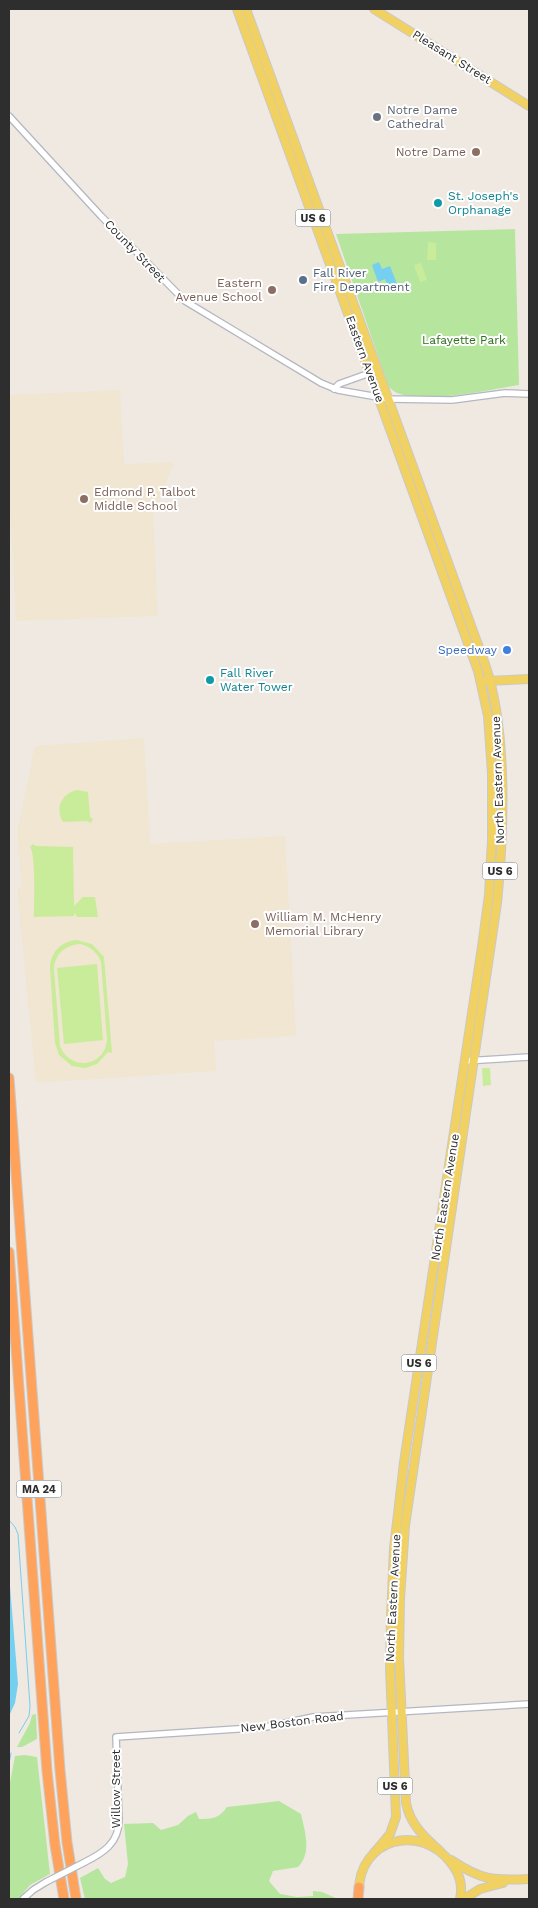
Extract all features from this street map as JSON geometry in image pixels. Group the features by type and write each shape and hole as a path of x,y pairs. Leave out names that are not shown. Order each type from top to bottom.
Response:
{"highway":[{"name":"MA 24","path":"9,1078 59,1752 72,1877 77,1899"},
{"name":"MA 24","path":"9,1252 47,1762 55,1845 64,1899"},
{"path":"359,1887 359,1899"}],"main road":[{"name":"Eastern Avenue","path":"237,9 481,682"},
{"name":"Eastern Avenue","path":"246,9 491,681"},
{"name":"Pleasant Street","path":"374,9 529,106"},
{"path":"481,682 529,679"},
{"name":"North Eastern Avenue","path":"401,1712 400,1614 407,1506 495,921 502,814 497,717 491,681"},
{"name":"North Eastern Avenue","path":"392,1712 390,1668 391,1617 398,1506 486,921 492,854 490,746 488,716 481,682"},
{"name":"US 6","path":"359,1887 362,1870 390,1834 396,1817 392,1712"},
{"name":"US 6","path":"401,1712 408,1811 418,1830 442,1852 478,1876 491,1879 529,1879"},
{"path":"374,1853 392,1843 408,1840 423,1842 442,1852 459,1876 460,1899"},
{"name":"US 6","path":"464,1899 480,1889 513,1880"}],"street":[{"name":"County Street","path":"9,116 101,216 185,301 334,389 389,399 452,400 505,393 529,394"},
{"path":"334,389 339,384 378,370"},
{"path":"465,1061 529,1057"},
{"name":"New Boston Road","path":"116,1737 266,1727 310,1718 529,1704"},
{"name":"Willow Street","path":"23,1899 46,1882 103,1852 113,1841 119,1823 116,1737"}],"shaded area":[{"name":"Edmond P. Talbot Middle School","path":"120,390 124,464 174,462 153,515 158,616 16,621 9,484 9,395"},
{"path":"144,738 150,844 285,836 296,1036 214,1041 216,1071 36,1083 17,888 22,887 17,832 35,746"}],"green space":[{"name":"Lafayette Park","path":"515,229 519,385 450,396 411,396 397,393 388,385 336,234"},
{"path":"428,242 436,243 436,260 427,260"},
{"path":"421,263 427,280 420,282 414,265"},
{"path":"77,790 88,792 90,817 93,819 91,823 87,821 63,822 60,812 61,802 71,792"},
{"path":"33,844 36,846 73,847 74,906 83,897 95,897 98,917 77,917 75,913 74,916 34,917 34,869 30,847"},
{"path":"76,940 92,944 104,957 112,1053 108,1052 97,1064 85,1068 72,1066 59,1055 55,1043 50,963 57,949 70,941","holes":["80,944 93,950 101,962 107,1039 101,1056 87,1063 79,1063 71,1060 60,1046 54,969 56,959 65,948"]},
{"path":"97,964 103,1040 64,1044 57,968"},
{"path":"482,1068 490,1068 491,1085 483,1086"},
{"path":"36,1714 37,1739 22,1747 17,1747 30,1723 32,1715"},
{"path":"15,1756 37,1757 50,1874 30,1885 18,1899 9,1899 9,1788"},
{"path":"279,1801 301,1814 306,1835 306,1849 305,1855 298,1867 273,1871 269,1881 280,1894 297,1897 313,1896 313,1891 322,1892 338,1899 85,1899 80,1878 98,1868 105,1879 111,1883 125,1877 128,1864 124,1824 153,1823 161,1830 178,1825 196,1812 199,1819 208,1819 218,1816 227,1807"}],"water":[{"path":"379,262 382,269 390,266 397,284 388,287 385,279 378,282 372,265"},
{"path":"9,1574 18,1684 15,1703 9,1716"}],"waterway":[{"path":"9,1520 18,1534 30,1706 29,1716 19,1733"},
{"path":"9,1764 11,1753"}],"place":[{"name":"Notre Dame Cathedral","path":"377,117"},
{"name":"Notre Dame","path":"476,152"},
{"name":"St. Joseph's Orphanage","path":"438,203"},
{"name":"Fall River Fire Department","path":"303,280"},
{"name":"Eastern Avenue School","path":"272,290"},
{"name":"Edmond P. Talbot Middle School","path":"84,499"},
{"name":"Speedway","path":"507,650"},
{"name":"Fall River Water Tower","path":"210,680"},
{"name":"William M. McHenry Memorial Library","path":"255,924"}]}
